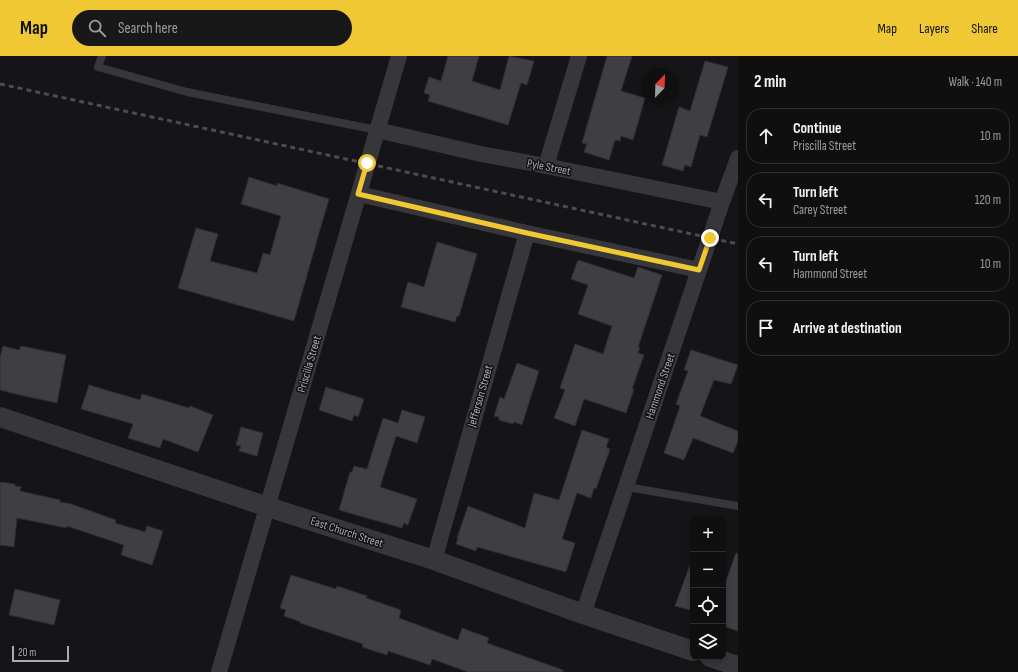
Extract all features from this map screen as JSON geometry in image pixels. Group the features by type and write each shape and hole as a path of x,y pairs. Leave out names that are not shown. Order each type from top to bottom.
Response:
{"street":[{"name":"Priscilla Street","path":"219,672 399,56"},
{"path":"546,166 579,56"},
{"name":"Pyle Street","path":"377,130 481,154 722,202"},
{"name":"Hammond Street","path":"583,614 738,158"},
{"path":"358,194 527,233 699,270"},
{"name":"Jefferson Street","path":"434,560 527,233"},
{"name":"East Church Street","path":"0,417 268,507 434,560 583,614 690,650"},
{"path":"719,660 738,666"}],"lane":[{"path":"102,56 98,67 187,92 377,130"},
{"path":"627,487 738,506"}],"building":[{"path":"448,56 479,56 472,81 500,90 509,56 534,61 527,85 521,83 508,125 428,101 430,95 424,93 429,77 441,81"},
{"path":"607,56 632,56 621,91 642,97 642,104 643,104 633,140 621,136 620,141 615,140 609,160 584,152 587,144 582,143"},
{"path":"705,61 728,67 707,137 700,135 691,167 685,165 683,171 662,165 679,107 690,111"},
{"path":"249,177 277,186 277,183 329,199 294,321 178,288 196,228 218,234 210,261 257,273 263,253 270,255 281,216 241,204"},
{"path":"437,242 477,254 459,316 457,316 455,322 401,307 408,282 424,287"},
{"path":"578,260 634,278 638,267 662,275 638,347 640,347 638,353 644,355 632,389 634,389 626,413 584,399 575,426 554,418 565,390 560,388 575,344 603,354 612,326 578,314 588,285 571,279"},
{"path":"3,346 19,350 21,346 66,355 57,403 0,390 0,357"},
{"path":"691,350 738,365 731,384 714,380 700,416 738,431 738,441 733,453 693,438 684,460 664,453 680,406 676,404 688,371 684,370"},
{"path":"517,363 539,371 522,425 514,422 513,424 499,420 499,417 494,416 500,397 504,399"},
{"path":"89,385 140,400 142,394 189,408 190,406 213,415 198,452 163,439 160,448 128,438 133,424 81,409"},
{"path":"326,387 364,399 358,417 354,415 352,421 319,410"},
{"path":"402,410 425,417 417,443 396,436 380,487 417,499 408,525 404,523 402,528 339,510 350,472 352,472 354,466 367,469 383,418 398,423"},
{"path":"241,427 263,433 257,456 239,451 241,446 236,445"},
{"path":"582,430 609,439 606,447 610,449 596,489 594,488 591,498 577,493 562,539 575,543 566,572 477,547 476,551 456,544 468,506 525,528 534,493 559,500"},
{"path":"0,482 15,484 15,486 21,487 20,491 60,500 60,502 71,504 116,520 115,523 145,532 147,526 163,531 152,565 121,555 124,545 67,526 67,528 17,518 14,547 0,545"},
{"path":"736,553 738,554 738,631 726,627 726,581"},
{"path":"690,565 690,610 675,606"},
{"path":"291,575 336,589 337,586 367,596 366,598 401,610 399,618 458,640 462,628 489,638 487,643 563,670 563,672 468,672 432,659 430,665 388,651 387,655 362,647 363,644 300,623 301,622 284,616 286,610 280,608"},
{"path":"15,589 60,600 54,625 9,615"}],"railway":[{"path":"0,84 738,244"}],"route":[{"path":"367,163 358,194 527,233 699,270 710,238"}]}
